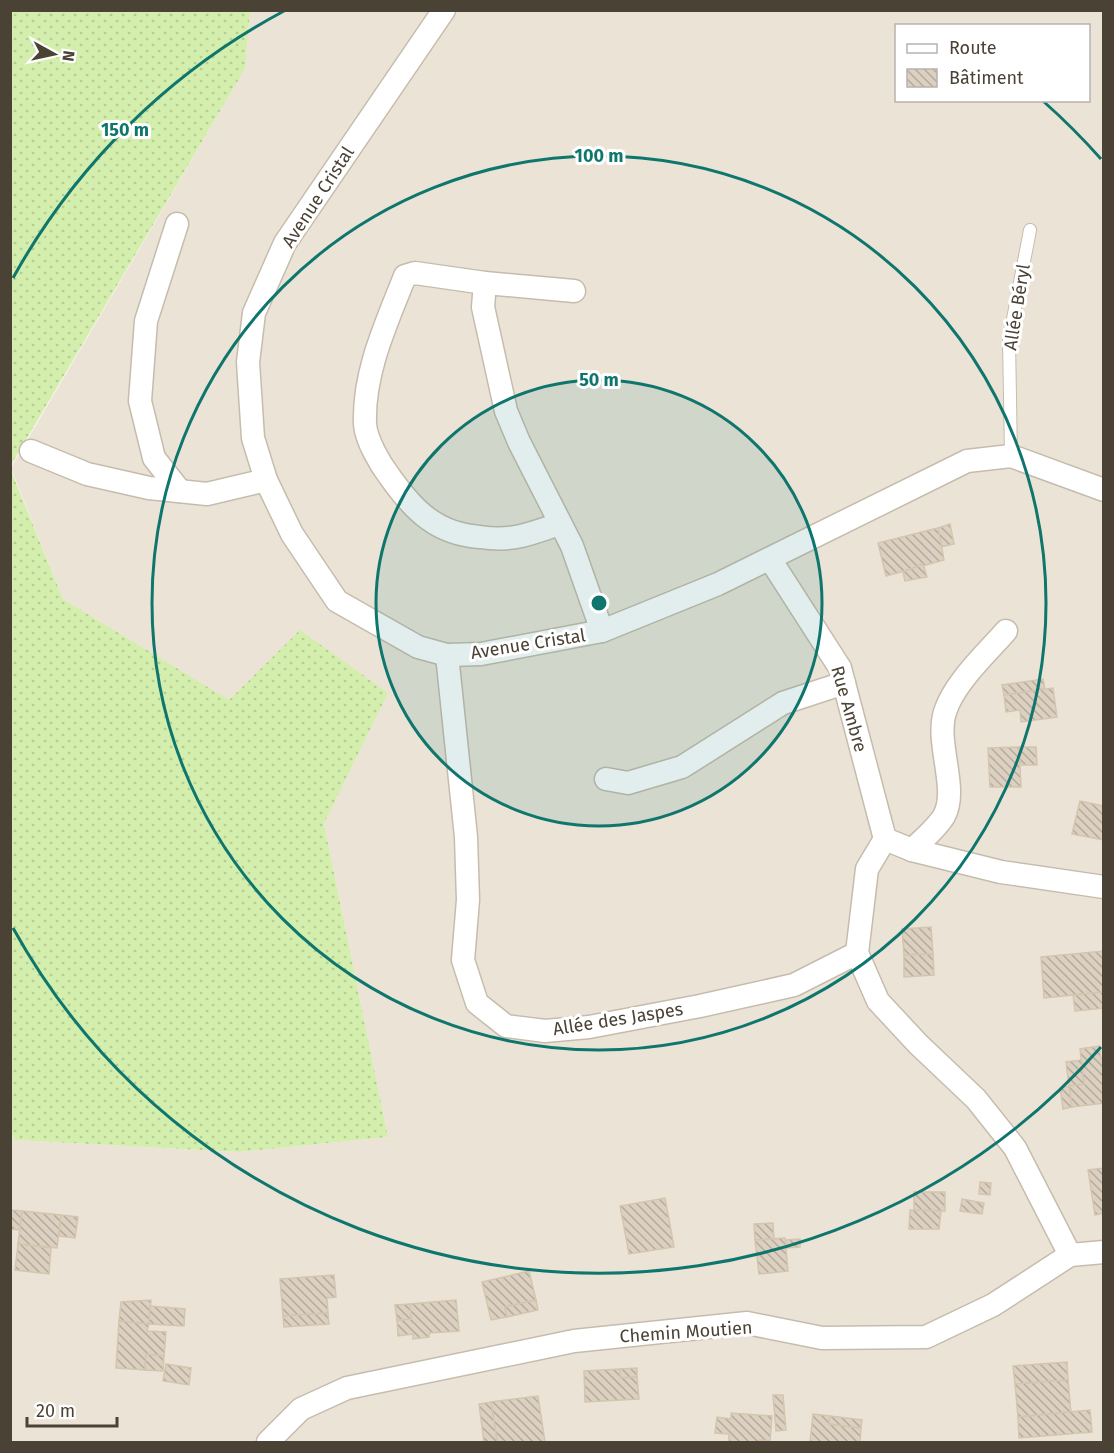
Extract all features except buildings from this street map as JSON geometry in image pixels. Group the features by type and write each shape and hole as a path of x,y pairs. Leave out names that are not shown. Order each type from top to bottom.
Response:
{"street":[{"name":"Avenue Cristal","path":"444,10 285,243 254,313 248,362 253,438 266,480 292,534 337,601 418,648 447,655 481,654 602,631 718,584 968,461 1011,456 1104,490"},
{"path":"177,224 146,321 140,401 154,458 180,491"},
{"path":"560,524 519,536 492,538 460,536 434,525 403,495 378,460 365,426 369,379 383,330 405,276 415,273 485,284 574,291"},
{"path":"485,284 483,307 506,411 519,442 572,546 602,631"},
{"path":"31,451 87,474 149,488 207,494 266,480"},
{"name":"Rue Ambre","path":"770,559 840,668 885,839"},
{"path":"912,850 943,818 949,804 941,726 945,710 954,691 1006,631"},
{"name":"Allée des Jaspes","path":"447,655 466,837 468,900 463,960 477,1003 506,1026 545,1031 589,1027 700,1006 794,985 857,953"},
{"path":"606,779 628,783 682,767 783,703 844,683"},
{"path":"1070,1255 1015,1148 976,1099 918,1044 878,1001 857,953 867,868 885,839 912,850 1001,872 1104,887"},
{"name":"Chemin Moutien","path":"268,1443 301,1409 347,1388 574,1341 747,1323 822,1338 926,1337 993,1305 1070,1255 1104,1252"}],"lane":[{"name":"Allée Béryl","path":"1011,456 1009,340 1030,230"}],"shaded area":[{"path":"250,11 1103,11 1103,1442 11,1442 10,1130 15,1140 239,1152 388,1137 324,824 388,693 300,631 229,701 63,599 11,468 245,69"}],"green space":[{"path":"11,11 250,11 245,69 11,465"},
{"path":"10,468 63,599 229,700 300,630 388,693 324,824 388,1137 239,1152 15,1140 10,1130"}]}
